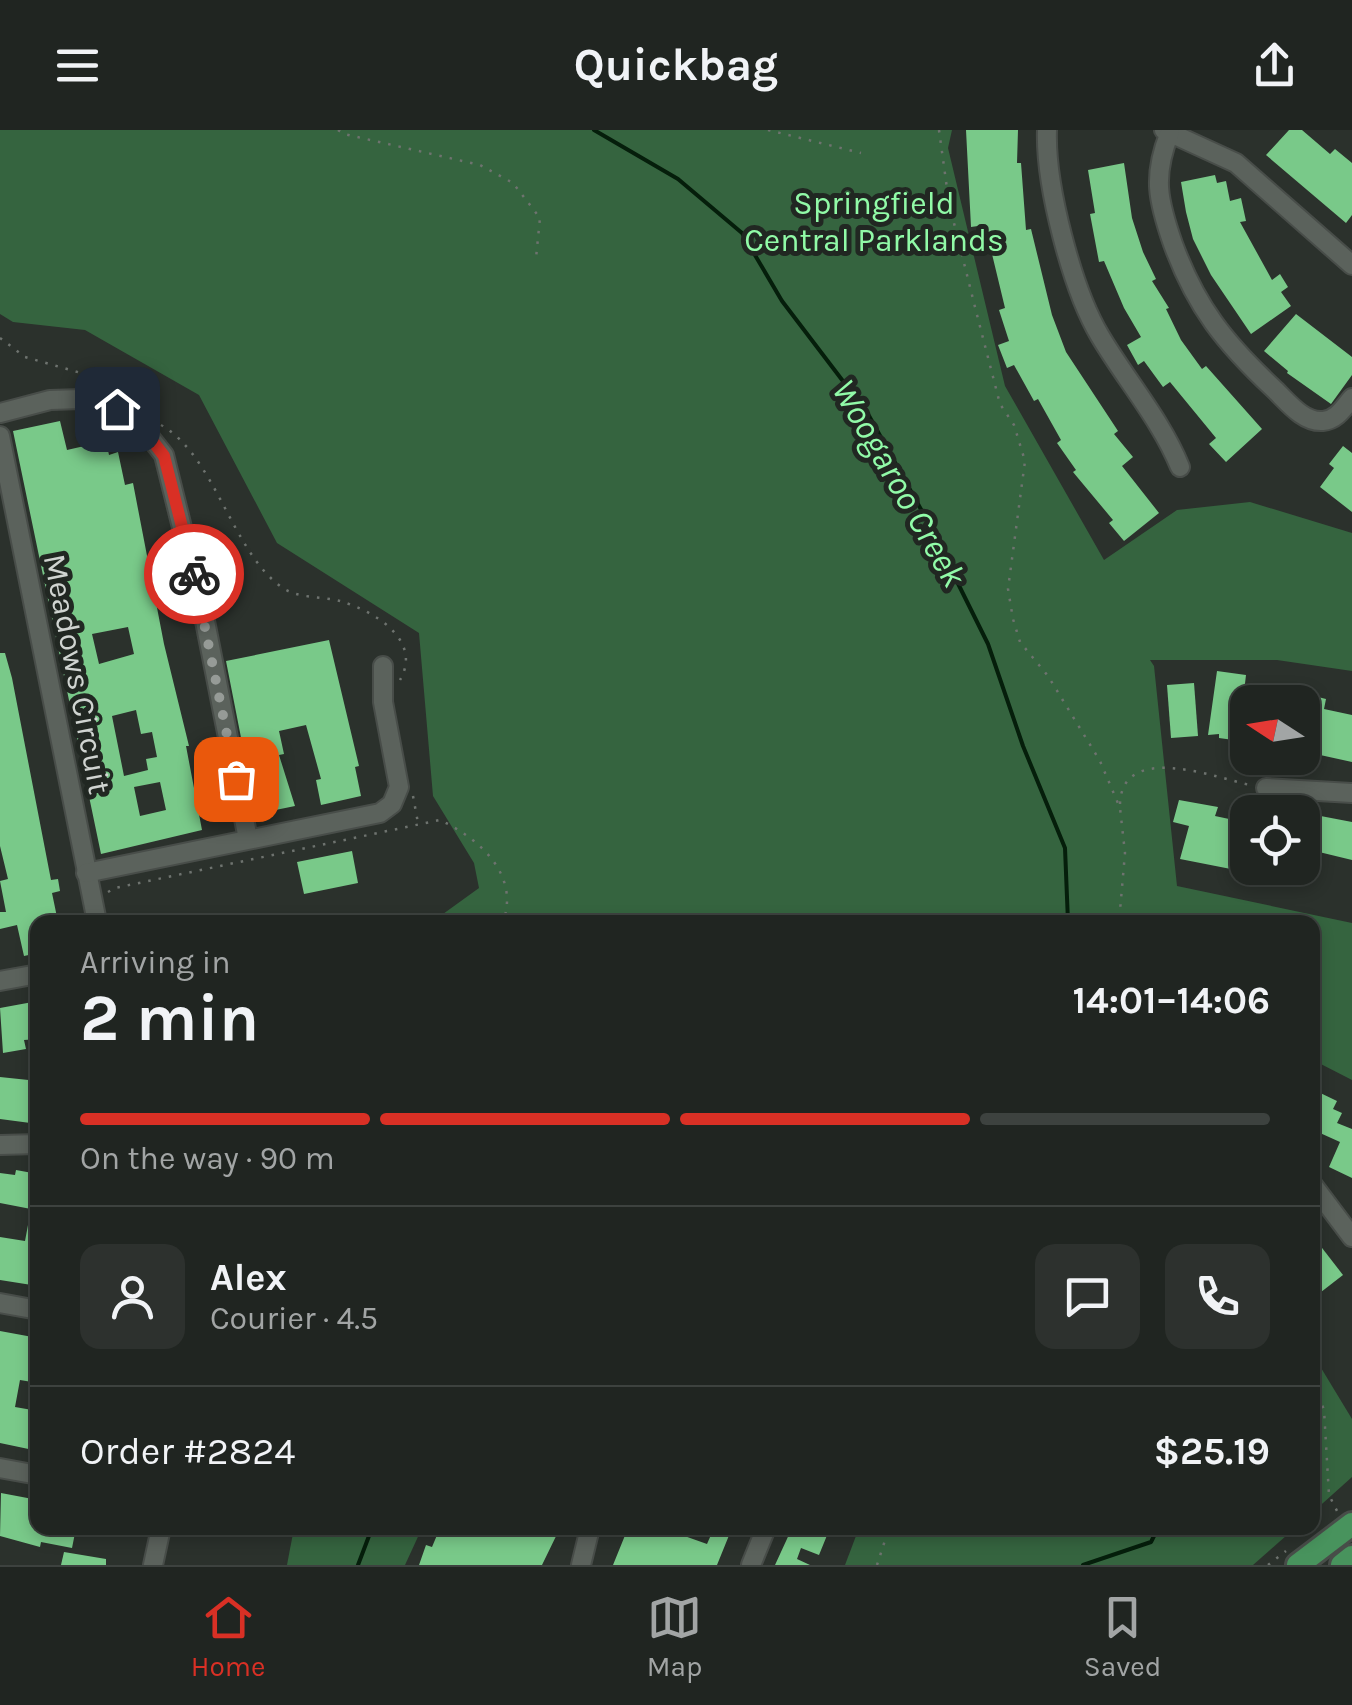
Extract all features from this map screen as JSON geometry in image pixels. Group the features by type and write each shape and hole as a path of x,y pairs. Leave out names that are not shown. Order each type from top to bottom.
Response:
{"main road":[{"path":"1298,1565 1345,1518"},
{"path":"1342,1565 1352,1558"}],"street":[{"path":"1047,130 1068,264 1097,331 1169,440 1180,467"},
{"path":"1352,265 1236,163 1167,131 1157,178 1160,208 1184,276 1205,314 1232,349 1303,416 1322,421 1332,418 1352,398"},
{"path":"0,412 50,400 82,399 117,409 145,431 164,456 200,600 248,839"},
{"name":"Meadows Circuit","path":"0,436 95,915"},
{"path":"86,872 380,813 392,804 399,787 383,702 383,666"},
{"path":"1266,788 1352,793"},
{"path":"0,981 30,975"},
{"path":"0,1145 30,1144"},
{"path":"1320,1195 1352,1237"},
{"path":"0,1303 30,1309"},
{"path":"0,1468 30,1474"},
{"path":"153,1565 159,1535"},
{"path":"581,1565 588,1535"},
{"path":"751,1565 763,1535"}],"path":[{"path":"338,130 480,165 513,182 540,218 536,258"},
{"path":"768,130 861,153"},
{"path":"938,130 949,203 1000,404 1014,425 1025,461 1008,589 1013,620 1020,642 1048,676 1100,761 1120,808"},
{"path":"0,338 36,362 81,373 110,396"},
{"path":"149,421 173,432 186,445 258,560 278,584 298,594 342,602 385,624 400,638 408,653 408,664 397,689"},
{"path":"1120,915 1125,853 1120,793 1130,779 1166,767 1197,770 1266,788"},
{"path":"412,787 418,822"},
{"path":"105,901 106,894 114,888 440,820 460,830 494,860 508,895 504,915"},
{"path":"1320,1399 1329,1495 1345,1518"},
{"path":"877,1565 886,1535"}],"green space":[{"name":"Springfield Central Parklands","path":"0,130 952,130 948,148 1005,386 1104,560 1177,510 1250,502 1352,533 1352,671 1277,660 1150,660 1154,666 1177,886 1314,915 433,915 443,914 479,888 474,863 433,796 419,633 277,543 199,395 85,330 13,322 0,314"},
{"path":"1320,916 1352,923 1352,1080 1320,1064"},
{"path":"1320,1366 1352,1419 1352,1477 1320,1506"},
{"path":"293,1535 419,1535 405,1565 287,1565"},
{"path":"856,1535 1287,1535 1253,1565 845,1565"}],"building":[{"path":"966,130 1018,130 1017,163 1021,163 1026,230 1031,229 1052,315 1066,352 1118,431 1114,434 1133,457 1122,466 1159,513 1124,541 1109,523 1113,520 1073,472 1076,470 1057,443 1061,440 1038,399 1034,401 1014,365 1007,368 998,345 1009,341 999,310 1005,308 985,225 971,227"},
{"path":"1289,130 1302,130 1330,154 1335,149 1352,163 1352,215 1346,223 1266,155"},
{"path":"1124,163 1132,218 1156,279 1152,281 1169,308 1166,309 1181,340 1202,369 1206,366 1262,429 1226,462 1209,444 1216,438 1170,382 1163,387 1144,361 1138,365 1127,345 1141,337 1104,261 1099,262 1090,214 1095,213 1088,170"},
{"path":"1215,175 1217,183 1226,181 1230,201 1241,198 1246,221 1240,222 1272,280 1280,274 1288,287 1281,292 1291,306 1251,334 1211,275 1193,239 1186,212 1181,182"},
{"path":"1296,314 1352,357 1352,375 1331,404 1264,351"},
{"path":"60,421 67,450 106,441 109,455 118,452 125,485 133,483 164,644 189,746 202,830 101,854 13,431","holes":["128,627 134,654 99,664 92,634","136,710 141,734 152,732 157,757 146,759 148,770 124,776 112,716","160,782 166,810 140,816 134,787"]},
{"path":"1343,446 1352,453 1352,512 1320,487 1334,468 1329,464"},
{"path":"329,640 359,766 355,767 361,796 321,805 316,780 321,779 306,725 279,731 284,754 279,755 295,806 256,814 226,661"},
{"path":"0,653 5,653 51,880 58,879 60,891 52,893 57,915 30,915 30,955 24,956 17,925 0,929 0,912 6,912 0,881 8,879 0,846"},
{"path":"1217,671 1246,675 1245,685 1230,685 1230,740 1219,738 1219,734 1208,735"},
{"path":"1194,683 1198,736 1171,738 1167,685"},
{"path":"1320,698 1326,699 1324,709 1352,715 1352,762 1320,755"},
{"path":"1179,800 1218,807 1215,816 1230,819 1230,869 1180,859 1189,826 1173,822"},
{"path":"1320,816 1352,822 1352,860 1320,852"},
{"path":"352,851 358,883 304,894 297,862"},
{"path":"30,1002 30,1040 24,1040 26,1049 3,1053 0,1008"},
{"path":"0,1077 30,1080 30,1123 0,1119"},
{"path":"1320,1093 1337,1101 1333,1109 1342,1113 1337,1123 1352,1129 1352,1178 1329,1167 1340,1142 1320,1133"},
{"path":"16,1170 30,1173 30,1209 0,1203 0,1173 15,1175"},
{"path":"30,1214 30,1285 0,1280 0,1237 25,1241"},
{"path":"1320,1245 1343,1275 1320,1293"},
{"path":"0,1331 30,1337 30,1382 20,1380 15,1407 30,1410 30,1449 0,1443"},
{"path":"1,1493 30,1498 30,1535 75,1535 72,1548 41,1542 40,1547 0,1536"},
{"path":"437,1535 557,1535 542,1565 419,1565 426,1545 432,1547"},
{"path":"625,1535 682,1535 707,1544 711,1535 729,1535 717,1565 613,1565"},
{"path":"789,1535 827,1535 819,1555 801,1548 797,1559 810,1565 775,1565"},
{"path":"64,1552 106,1559 106,1565 61,1565"}],"waterway":[{"name":"Woogaroo Creek","path":"594,130 678,179 742,233 782,301 868,414 988,644 1023,746 1065,848 1068,915"},
{"path":"358,1565 369,1535"},
{"name":"Woogaroo Creek","path":"1083,1565 1151,1542 1154,1535"}],"way so far":[{"path":"194,574 236,779"}],"route":[{"path":"117,409 145,431 164,456 194,574"}]}
